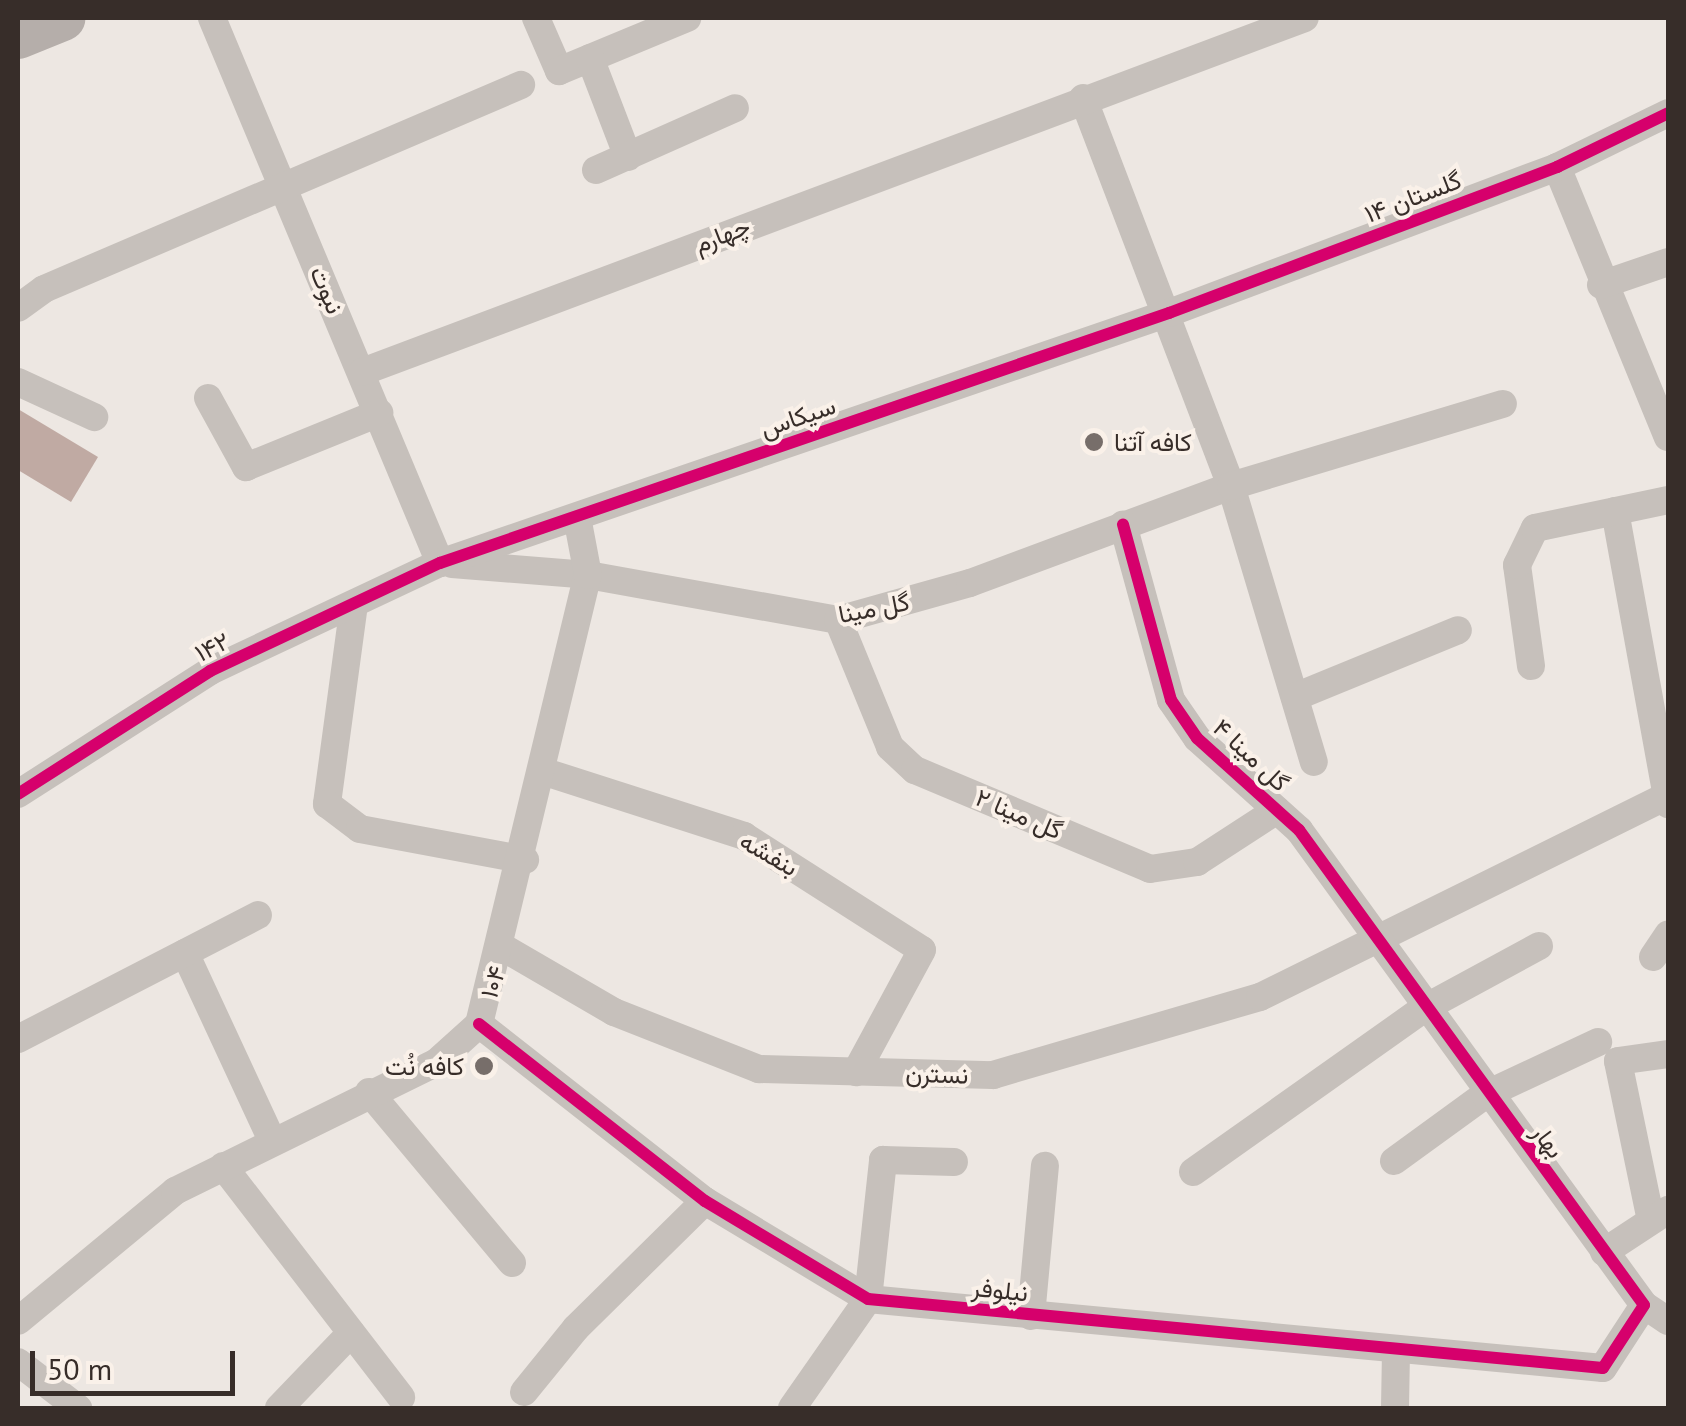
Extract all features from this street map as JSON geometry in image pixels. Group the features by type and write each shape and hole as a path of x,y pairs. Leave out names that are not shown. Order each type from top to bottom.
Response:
{"main road":[{"path":"18,36 62,18"}],"street":[{"name":"نبوت","path":"212,18 440,563"},
{"path":"536,18 559,71 686,18"},
{"name":"چهارم","path":"362,372 1262,26 1304,18"},
{"path":"590,58 628,158"},
{"path":"18,308 44,289 521,85"},
{"path":"1082,98 1170,313 1232,486 1314,762"},
{"path":"596,170 735,108"},
{"name":"گلستان ۱۴","path":"1170,313 1558,167 1668,114"},
{"path":"1558,167 1602,285 1668,437"},
{"path":"1602,285 1668,262"},
{"name":"سیکاس","path":"440,563 1170,313"},
{"path":"18,382 94,417"},
{"path":"208,398 246,467 379,413"},
{"name":"گل مینا","path":"440,563 588,575 838,620 970,584 1232,486 1504,404"},
{"path":"1531,666 1516,565 1535,528 1668,500"},
{"path":"1615,511 1667,799"},
{"name":"۱۰۴","path":"18,1321 175,1191 369,1092 437,1062 479,1024 504,948 588,575 578,518"},
{"name":"گل مینا ۴","path":"1123,524 1172,700 1197,738 1299,830 1374,941"},
{"name":"۱۴۲","path":"18,794 210,672 440,563"},
{"path":"354,604 323,785 340,820 524,860"},
{"name":"گل مینا ۲","path":"838,620 890,747 916,770 1150,869 1197,862 1277,810"},
{"path":"1295,696 1458,630"},
{"name":"بنفشه","path":"545,772 744,836 922,950 856,1072"},
{"name":"نسترن","path":"504,948 614,1012 759,1069 993,1075 1260,998 1667,799"},
{"path":"18,1039 258,915"},
{"name":"بهار","path":"1374,941 1644,1305 1668,1322"},
{"path":"1193,1172 1423,1009 1539,946"},
{"path":"185,953 272,1140"},
{"name":"نیلوفر","path":"479,1024 705,1201 868,1298 1396,1354 1603,1368 1644,1305"},
{"path":"1394,1161 1485,1094 1598,1042"},
{"path":"1604,1252 1659,1213 1618,1061 1668,1054"},
{"path":"369,1092 512,1263"},
{"path":"792,1408 868,1298 883,1160 954,1162"},
{"path":"223,1166 401,1397"},
{"path":"1031,1316 1045,1166"},
{"path":"524,1392 576,1328 705,1201"},
{"path":"278,1408 351,1333"},
{"path":"1395,1408 1396,1354"},
{"path":"18,1362 78,1408"}],"building":[{"path":"18,409 98,457 71,502 18,470"}],"cycle path":[{"path":"18,794 210,671 440,563 1169,313 1557,167 1668,113"},
{"path":"479,1024 705,1201 868,1299 1603,1368 1644,1305 1299,830 1197,738 1171,700 1123,524"}],"place":[{"name":"کافه آتنا","path":"1094,442"},
{"name":"کافه نُت","path":"484,1066"}]}
